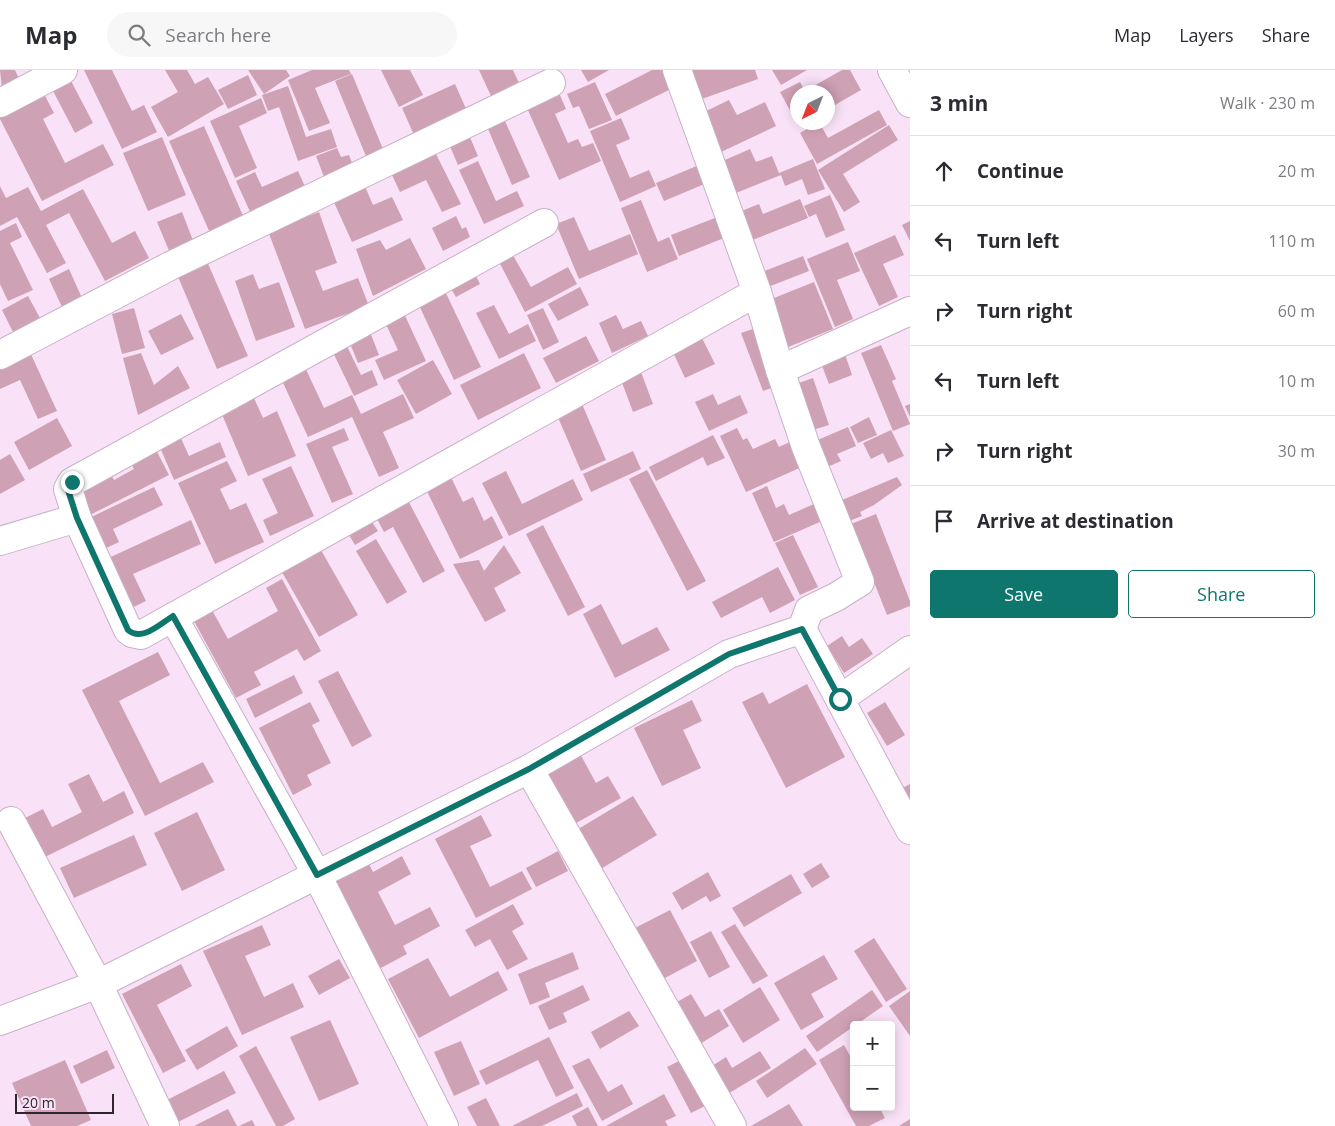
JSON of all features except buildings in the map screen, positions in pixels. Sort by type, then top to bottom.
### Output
[{"type":"street","points":[[0,103],[63,70]]},
{"type":"street","points":[[677,70],[757,292],[780,370],[806,447],[860,582],[836,597],[809,610],[802,629],[910,830]]},
{"type":"street","points":[[892,70],[910,103]]},
{"type":"street","points":[[0,355],[170,266],[551,83]]},
{"type":"street","points":[[544,223],[72,482],[68,490],[77,518],[128,630],[132,634],[142,635],[757,292]]},
{"type":"street","points":[[780,370],[910,311]]},
{"type":"street","points":[[0,542],[77,518]]},
{"type":"street","points":[[173,616],[317,875],[444,1126]]},
{"type":"street","points":[[0,1021],[98,984],[529,769],[729,654],[802,629]]},
{"type":"street","points":[[840,699],[910,650]]},
{"type":"street","points":[[529,769],[732,1126]]},
{"type":"street","points":[[11,821],[98,984],[165,1126]]},
{"type":"route","points":[[72,482],[68,490],[77,518],[128,630],[132,634],[142,635],[173,616],[317,875],[529,769],[729,654],[802,629],[840,699]]}]
